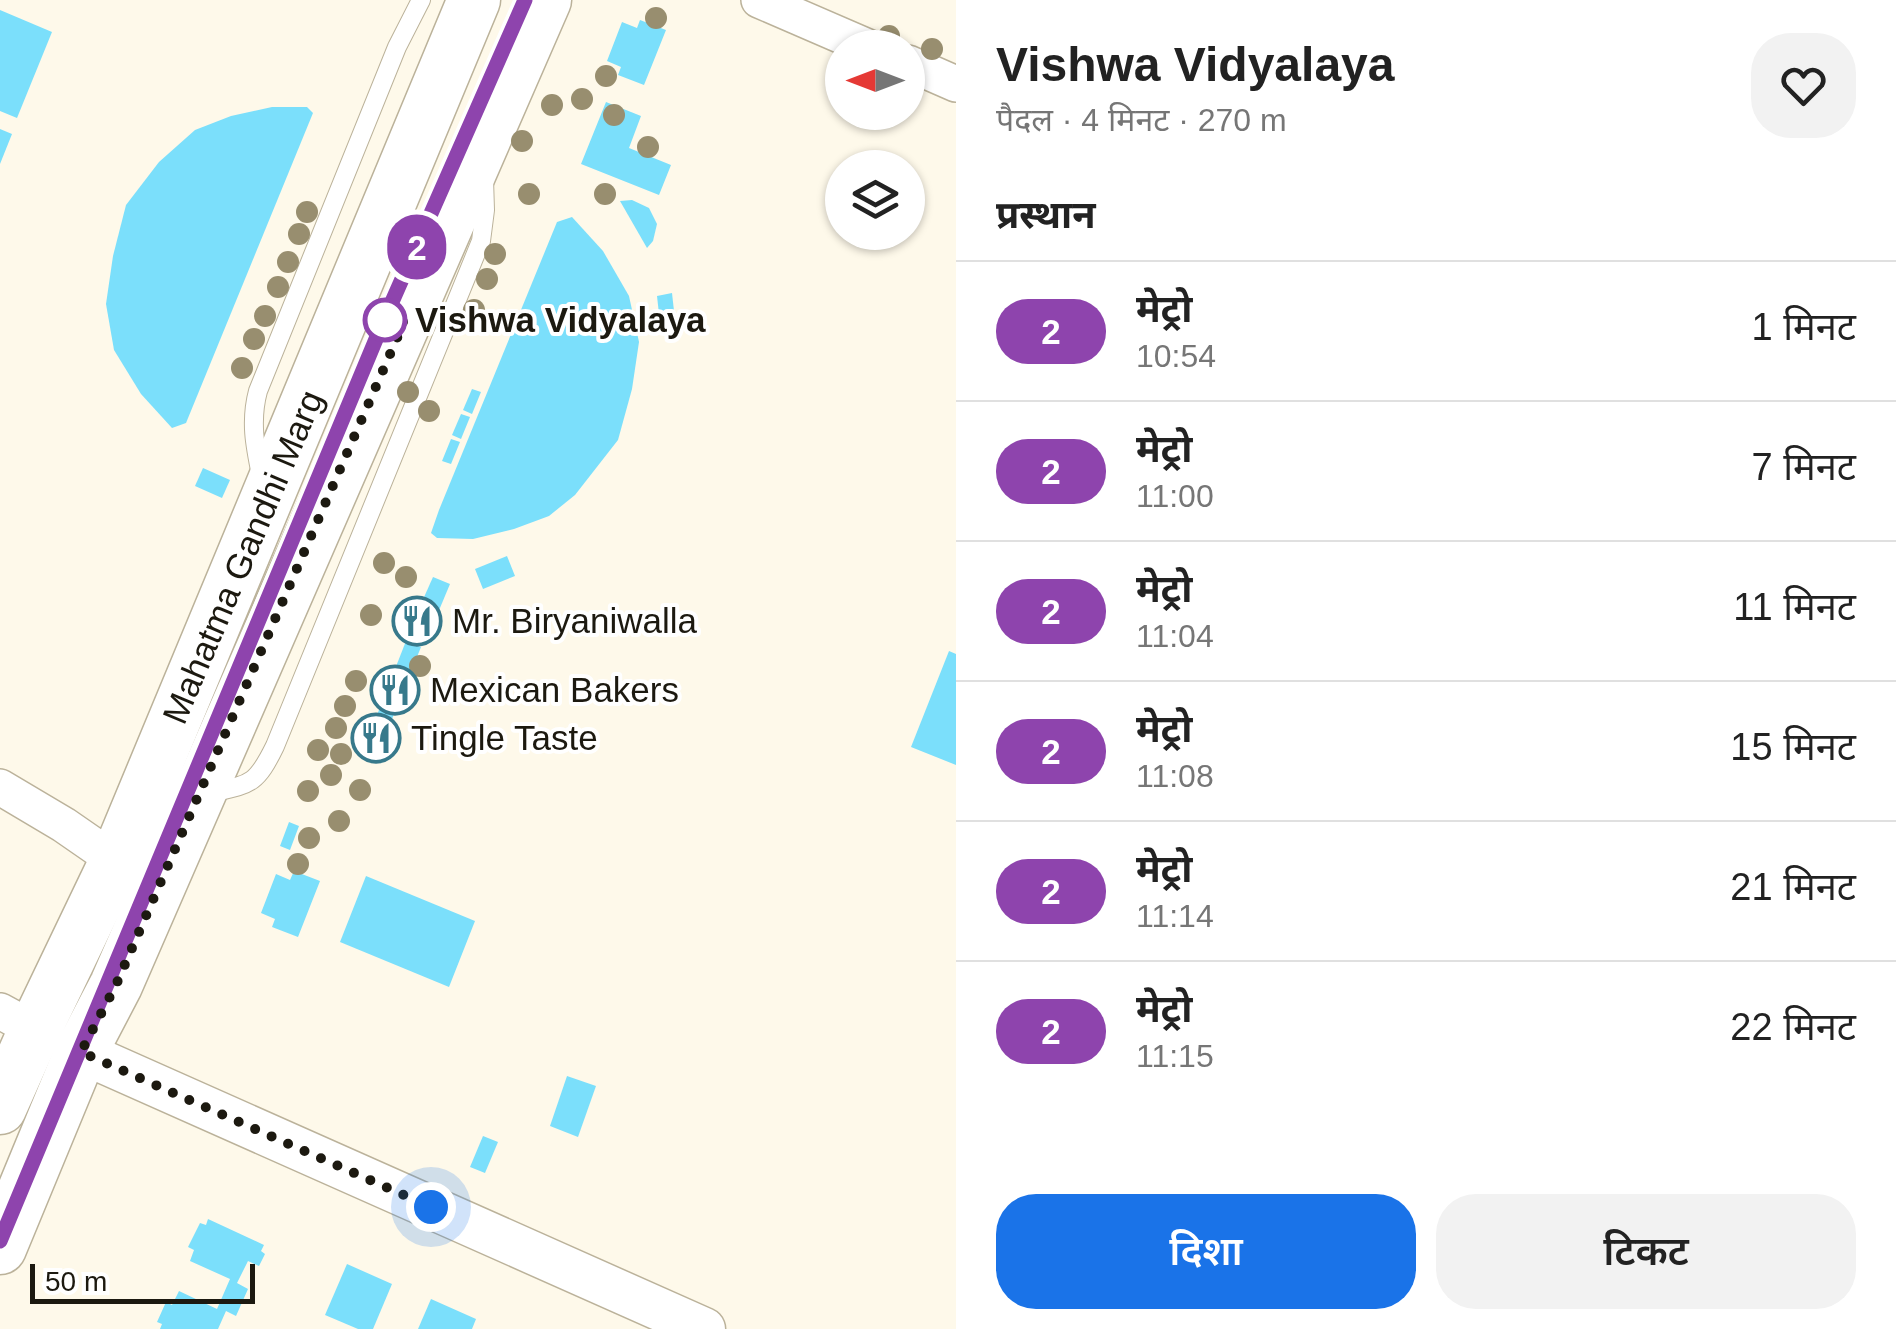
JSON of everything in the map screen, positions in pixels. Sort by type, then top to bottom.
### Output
[{"type":"main road","name":"Mahatma Gandhi Marg","points":[[0,1108],[17,1020],[116,861],[474,0]]},
{"type":"main road","name":"Mahatma Gandhi Marg","points":[[0,1248],[81,1052],[116,985],[545,0]]},
{"type":"main road","points":[[290,442],[342,464]]},
{"type":"street","points":[[759,0],[828,30]]},
{"type":"street","points":[[925,71],[956,84]]},
{"type":"street","points":[[0,787],[116,861]]},
{"type":"street","points":[[81,1052],[695,1327]]},
{"type":"lane","points":[[266,500],[253,438],[252,412],[258,391],[397,47],[421,0]]},
{"type":"lane","points":[[198,796],[247,785],[262,772],[275,746],[481,241],[485,210],[482,144]]},
{"type":"building","points":[[0,10],[52,32],[17,118],[0,111]]},
{"type":"building","points":[[640,20],[666,30],[644,85],[618,75],[621,67],[607,61],[622,22],[637,28]]},
{"type":"building","points":[[606,102],[641,116],[629,148],[671,165],[659,195],[581,164]]},
{"type":"building","points":[[272,107],[307,107],[313,113],[186,423],[172,428],[141,394],[114,350],[106,304],[126,205],[159,162],[195,130],[231,116]]},
{"type":"building","points":[[0,129],[12,134],[0,164]]},
{"type":"building","points":[[632,200],[649,208],[657,224],[647,248],[620,201]]},
{"type":"building","points":[[572,217],[603,251],[629,296],[639,342],[632,389],[618,440],[575,495],[549,516],[473,539],[437,538],[431,533],[439,510],[557,222]]},
{"type":"building","points":[[672,293],[676,329],[661,332],[657,296]]},
{"type":"building","points":[[472,389],[481,392],[472,414],[463,410]]},
{"type":"building","points":[[461,414],[470,417],[461,439],[452,435]]},
{"type":"building","points":[[451,439],[460,442],[451,464],[442,461]]},
{"type":"building","points":[[203,468],[230,480],[222,498],[195,486]]},
{"type":"building","points":[[507,556],[515,576],[483,589],[475,569]]},
{"type":"building","points":[[433,577],[450,584],[427,639],[409,631]]},
{"type":"building","points":[[406,641],[421,647],[380,749],[366,743]]},
{"type":"building","points":[[949,651],[956,654],[956,765],[911,747]]},
{"type":"building","points":[[289,822],[299,826],[290,850],[280,846]]},
{"type":"building","points":[[294,871],[320,881],[298,937],[272,927],[275,919],[261,913],[276,874],[290,880]]},
{"type":"building","points":[[366,876],[475,921],[449,987],[340,942]]},
{"type":"building","points":[[567,1076],[596,1086],[578,1137],[550,1126]]},
{"type":"building","points":[[483,1136],[498,1142],[485,1173],[470,1167]]},
{"type":"building","points":[[208,1219],[264,1245],[261,1251],[265,1254],[259,1266],[248,1261],[237,1283],[248,1289],[236,1316],[226,1311],[218,1329],[160,1329],[162,1324],[157,1322],[166,1302],[172,1305],[179,1291],[217,1309],[230,1279],[190,1261],[194,1250],[188,1247],[200,1223],[206,1225]]},
{"type":"building","points":[[347,1264],[392,1284],[373,1329],[358,1329],[325,1315]]},
{"type":"building","points":[[431,1299],[476,1319],[472,1329],[418,1329]]},
{"type":"metro line","name":"2","points":[[0,1241],[384,320],[525,0]]},
{"type":"place","name":"Vishwa Vidyalaya","points":[[385,320]]},
{"type":"place","name":"Mr. Biryaniwalla","points":[[417,621]]},
{"type":"place","name":"Mexican Bakers","points":[[395,690]]},
{"type":"place","name":"Tingle Taste","points":[[376,738]]},
{"type":"route","points":[[385,320],[404,322],[116,985],[81,1052],[431,1207]]}]
